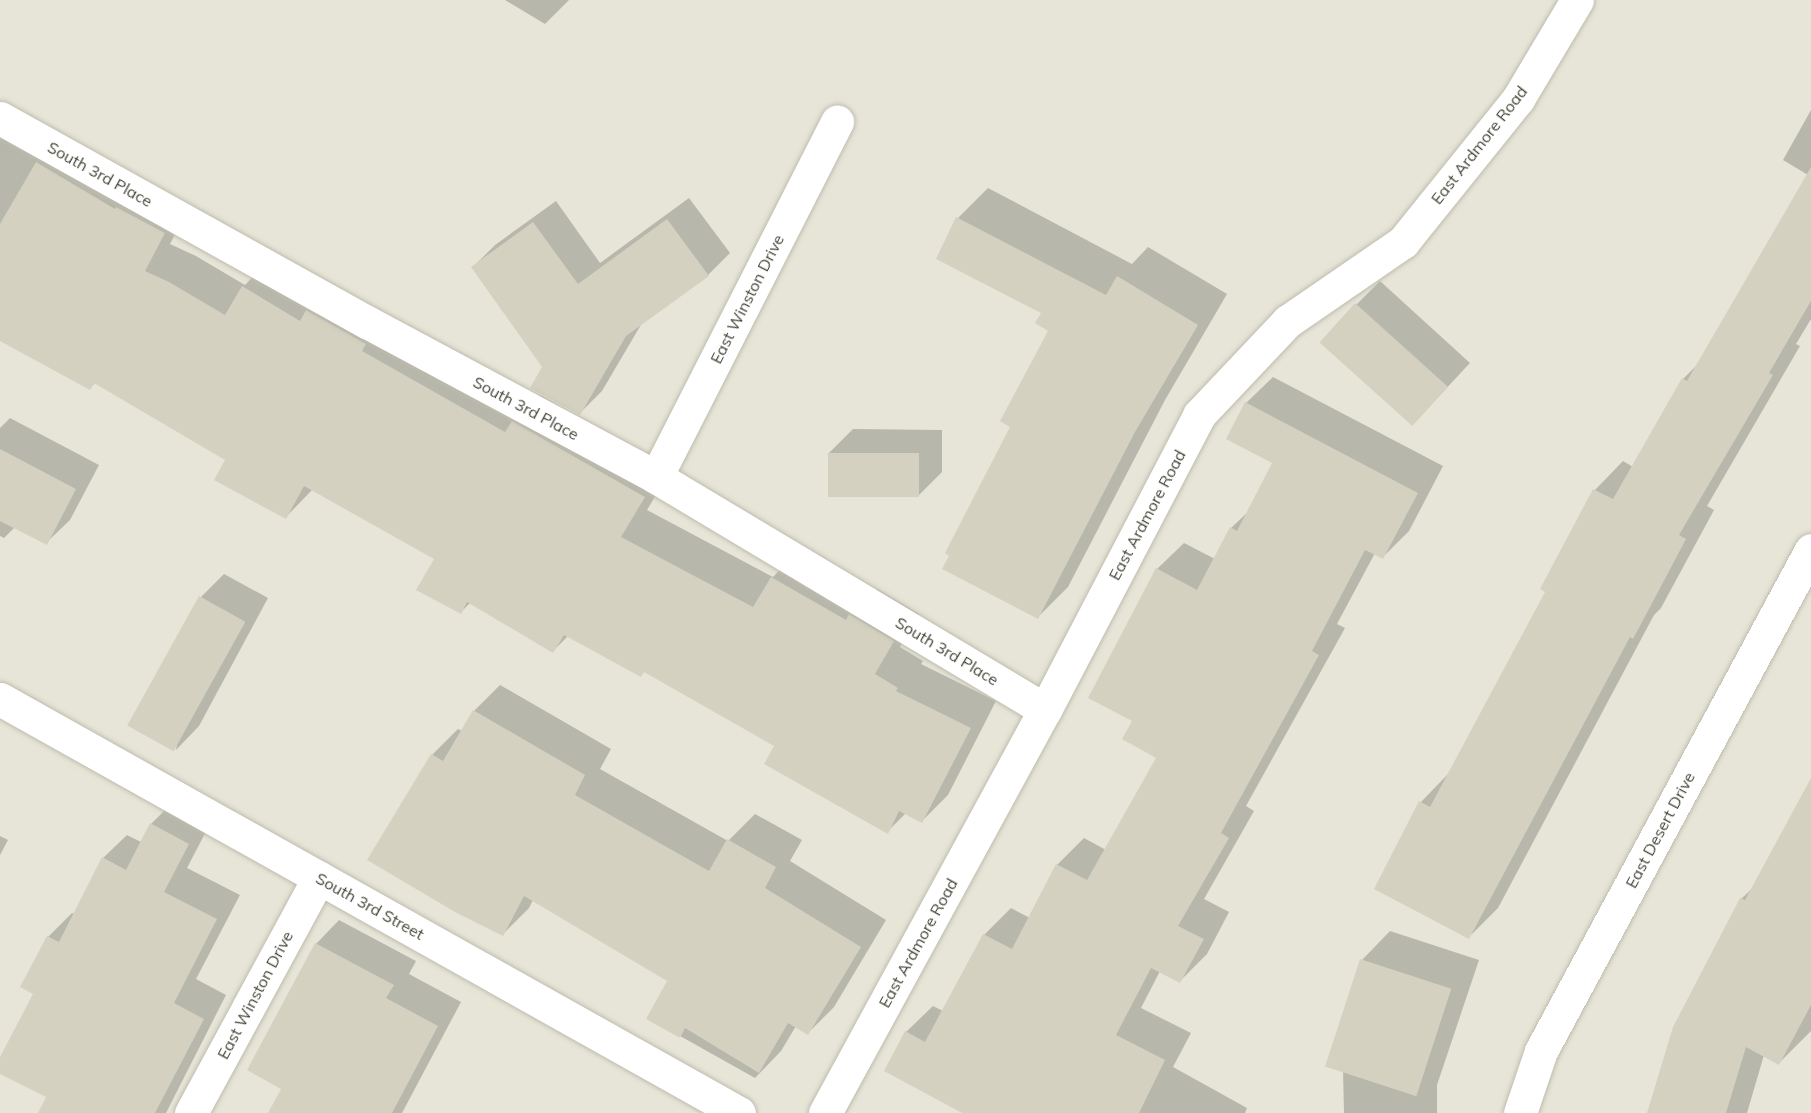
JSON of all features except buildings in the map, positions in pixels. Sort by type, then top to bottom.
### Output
[{"type":"street","name":"East Ardmore Road","points":[[825,1113],[1045,710],[1199,415],[1288,321],[1403,242],[1518,99],[1577,0]]},
{"type":"street","name":"South 3rd Place","points":[[0,118],[367,322],[656,477],[1045,710]]},
{"type":"street","name":"East Winston Drive","points":[[656,477],[837,121]]},
{"type":"street","name":"East Desert Drive","points":[[1520,1113],[1541,1051],[1811,550]]},
{"type":"street","name":"South 3rd Street","points":[[0,699],[739,1113]]},
{"type":"street","name":"East Winston Drive","points":[[191,1113],[319,877]]},
{"type":"shaded area","points":[[0,0],[1811,0],[1811,1113],[0,1113]]}]
